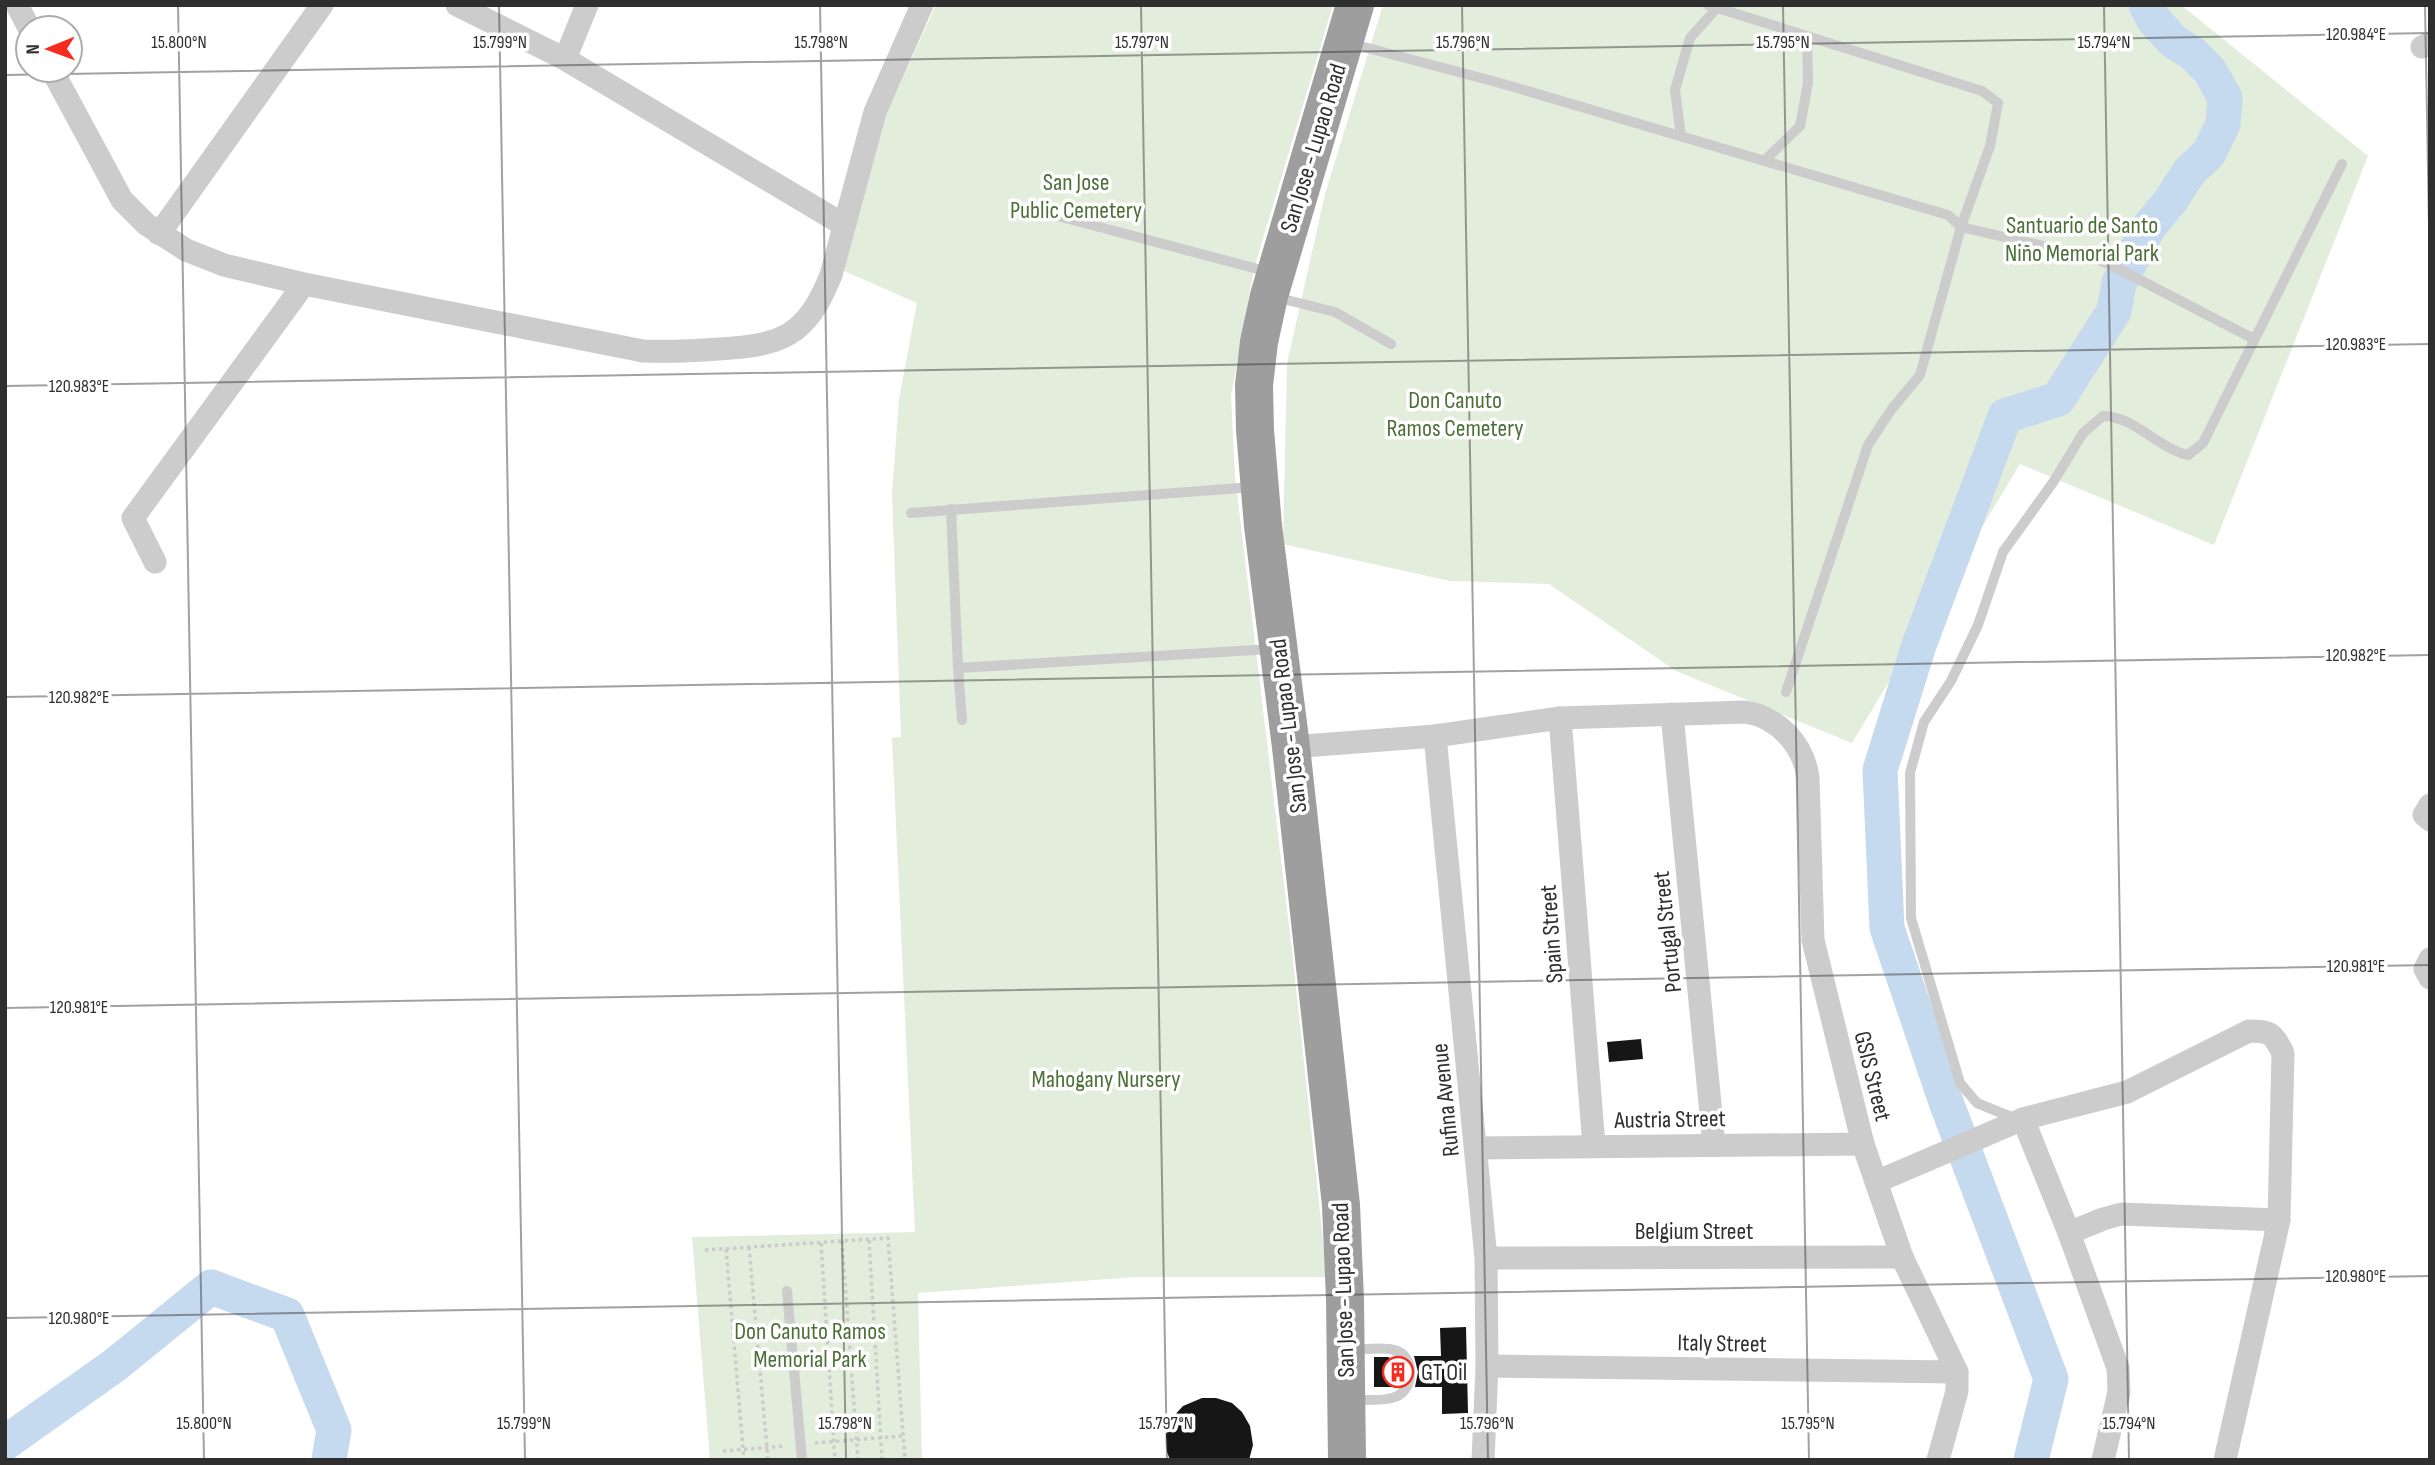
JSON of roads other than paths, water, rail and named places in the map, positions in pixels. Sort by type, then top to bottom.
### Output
[{"type":"highway","name":"San Jose - Lupao Road","points":[[1347,1460],[1341,1205],[1291,747],[1259,487],[1254,385],[1259,342],[1272,285],[1355,5]]},
{"type":"street","points":[[159,234],[322,5]]},
{"type":"street","points":[[457,5],[565,59],[844,225]]},
{"type":"street","points":[[565,59],[587,5]]},
{"type":"street","points":[[60,84],[122,200],[159,234],[186,250],[224,265],[304,284],[643,351],[754,347],[786,337],[809,316],[821,298],[831,275],[875,112],[922,5]]},
{"type":"street","points":[[156,562],[133,518],[304,284]]},
{"type":"street","name":"GSIS Street","points":[[1672,714],[1752,713],[1769,719],[1796,744],[1806,764],[1813,940],[1863,1144],[1902,1257],[1957,1372]]},
{"type":"street","points":[[1291,747],[1435,736],[1560,718],[1672,714]]},
{"type":"street","name":"Portugal Street","points":[[1672,714],[1714,1145]]},
{"type":"street","name":"Spain Street","points":[[1560,718],[1594,1146]]},
{"type":"street","name":"Rufina Avenue","points":[[1435,736],[1486,1258],[1487,1366],[1483,1460]]},
{"type":"street","points":[[2430,806],[2424,815],[2430,820]]},
{"type":"street","points":[[2430,959],[2425,969],[2430,978]]},
{"type":"street","points":[[1876,1182],[2021,1120],[2127,1092],[2249,1031],[2265,1031],[2274,1036],[2283,1053],[2279,1220],[2225,1460]]},
{"type":"street","points":[[2021,1120],[2069,1233],[2119,1373],[2119,1392],[2103,1460]]},
{"type":"street","name":"Austria Street","points":[[1477,1148],[1863,1144]]},
{"type":"street","points":[[2069,1233],[2121,1214],[2279,1220]]},
{"type":"street","name":"Belgium Street","points":[[1486,1258],[1902,1257]]},
{"type":"street","name":"Italy Street","points":[[1487,1366],[1957,1372]]},
{"type":"street","points":[[1938,1460],[1957,1391],[1957,1372]]},
{"type":"lane","points":[[1681,136],[1675,90],[1690,38],[1713,7],[1982,91],[1998,103],[1990,146],[1961,227],[1920,375],[1891,410],[1868,445],[1786,692]]},
{"type":"lane","points":[[1764,161],[1800,126],[1808,83],[1807,36]]},
{"type":"lane","points":[[1344,42],[1500,83],[1948,215],[1961,227],[2091,257],[2254,339]]},
{"type":"lane","points":[[2021,1120],[1978,1103],[1960,1083],[1911,918],[1910,773],[1924,722],[1951,681],[1978,625],[2003,552],[2054,481],[2083,433],[2103,416],[2116,416],[2174,451],[2188,455],[2203,443],[2342,164]]},
{"type":"lane","points":[[1039,211],[1272,285],[1335,312],[1391,344]]},
{"type":"lane","points":[[911,513],[1259,487]]},
{"type":"lane","points":[[951,509],[962,720]]},
{"type":"lane","points":[[958,668],[1279,649]]},
{"type":"lane","points":[[787,1291],[802,1460]]},
{"type":"lane","points":[[1345,1350],[1395,1350],[1406,1359],[1411,1372],[1405,1391],[1394,1398],[1345,1401]]},
{"type":"waterway","points":[[2031,1460],[2051,1379],[1946,1102],[1887,928],[1880,770],[1919,645],[2005,416],[2058,399],[2114,311],[2119,283],[2148,228],[2189,172],[2209,153],[2223,124],[2225,98],[2210,71],[2192,53],[2173,41],[2154,20],[2146,5]]},
{"type":"waterway","points":[[5,1443],[115,1365],[211,1287],[287,1315],[334,1430],[329,1460]]},
{"type":"place","name":"GT Oil","points":[[1398,1372]]},
{"type":"park label","name":"San Jose Public Cemetery","points":[[1076,196]]},
{"type":"park label","name":"Santuario de Santo Niño Memorial Park","points":[[2082,239]]},
{"type":"park label","name":"Don Canuto Ramos Cemetery","points":[[1455,414]]},
{"type":"park label","name":"Mahogany Nursery","points":[[1106,1079]]},
{"type":"park label","name":"Don Canuto Ramos Memorial Park","points":[[810,1345]]}]
